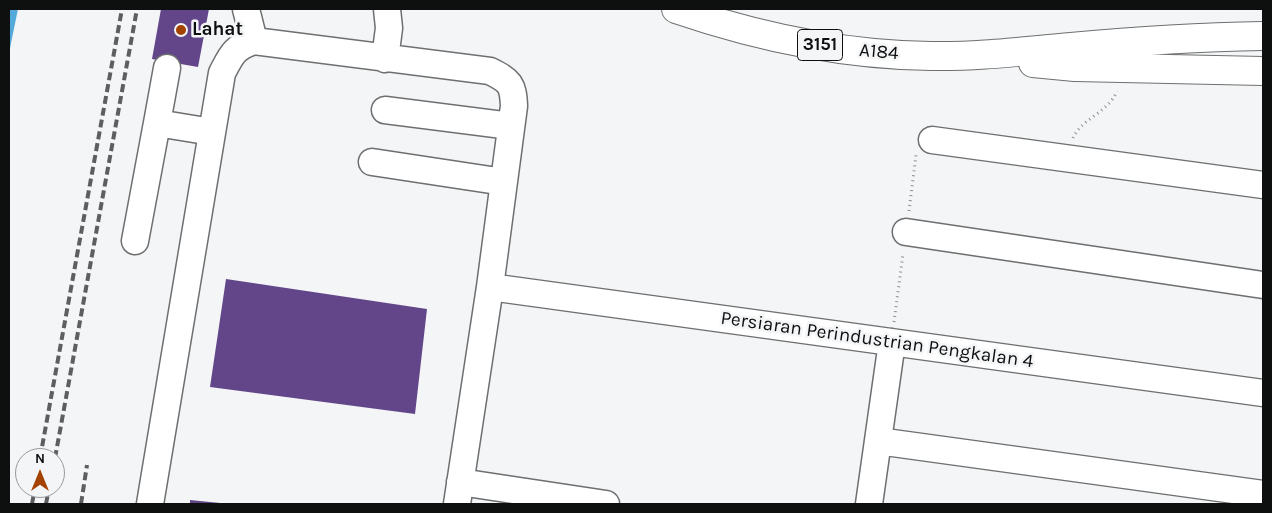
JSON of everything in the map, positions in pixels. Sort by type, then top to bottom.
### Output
[{"type":"main road","name":"A184","points":[[676,9],[744,31],[860,51],[930,56],[968,56]]},
{"type":"main road","name":"3151","points":[[968,56],[1190,37],[1263,36]]},
{"type":"main road","name":"3151","points":[[968,56],[1075,67],[1263,71]]},
{"type":"street","points":[[246,9],[254,42]]},
{"type":"street","points":[[385,59],[389,28],[386,9]]},
{"type":"street","points":[[150,504],[222,73],[240,45],[254,42],[490,71],[506,79],[513,90],[511,126],[490,287],[458,493],[606,504]]},
{"type":"street","points":[[135,241],[168,68]]},
{"type":"street","points":[[385,110],[511,126]]},
{"type":"street","points":[[157,122],[212,132]]},
{"type":"street","points":[[932,140],[1263,185]]},
{"type":"street","points":[[372,162],[504,182]]},
{"type":"street","points":[[906,232],[1263,284]]},
{"type":"street","name":"Persiaran Perindustrian Pengkalan 4","points":[[490,287],[1263,393]]},
{"type":"street","points":[[869,504],[892,342]]},
{"type":"street","points":[[878,441],[1263,494]]},
{"type":"path","points":[[1068,159],[1077,130],[1111,103],[1122,68]]},
{"type":"water","points":[[9,9],[18,9],[9,53]]},
{"type":"building","name":"Lahat","points":[[161,9],[209,9],[198,67],[152,59]]},
{"type":"building","points":[[226,279],[427,309],[415,414],[210,387]]},
{"type":"building","points":[[190,500],[220,503],[220,504],[190,504]]},
{"type":"railway","points":[[42,448],[122,9]]},
{"type":"railway","points":[[57,448],[137,9]]},
{"type":"railway","points":[[81,504],[87,465]]},
{"type":"railway","points":[[32,504],[33,498]]},
{"type":"railway","points":[[46,504],[47,498]]},
{"type":"place","name":"Lahat","points":[[181,30]]}]
